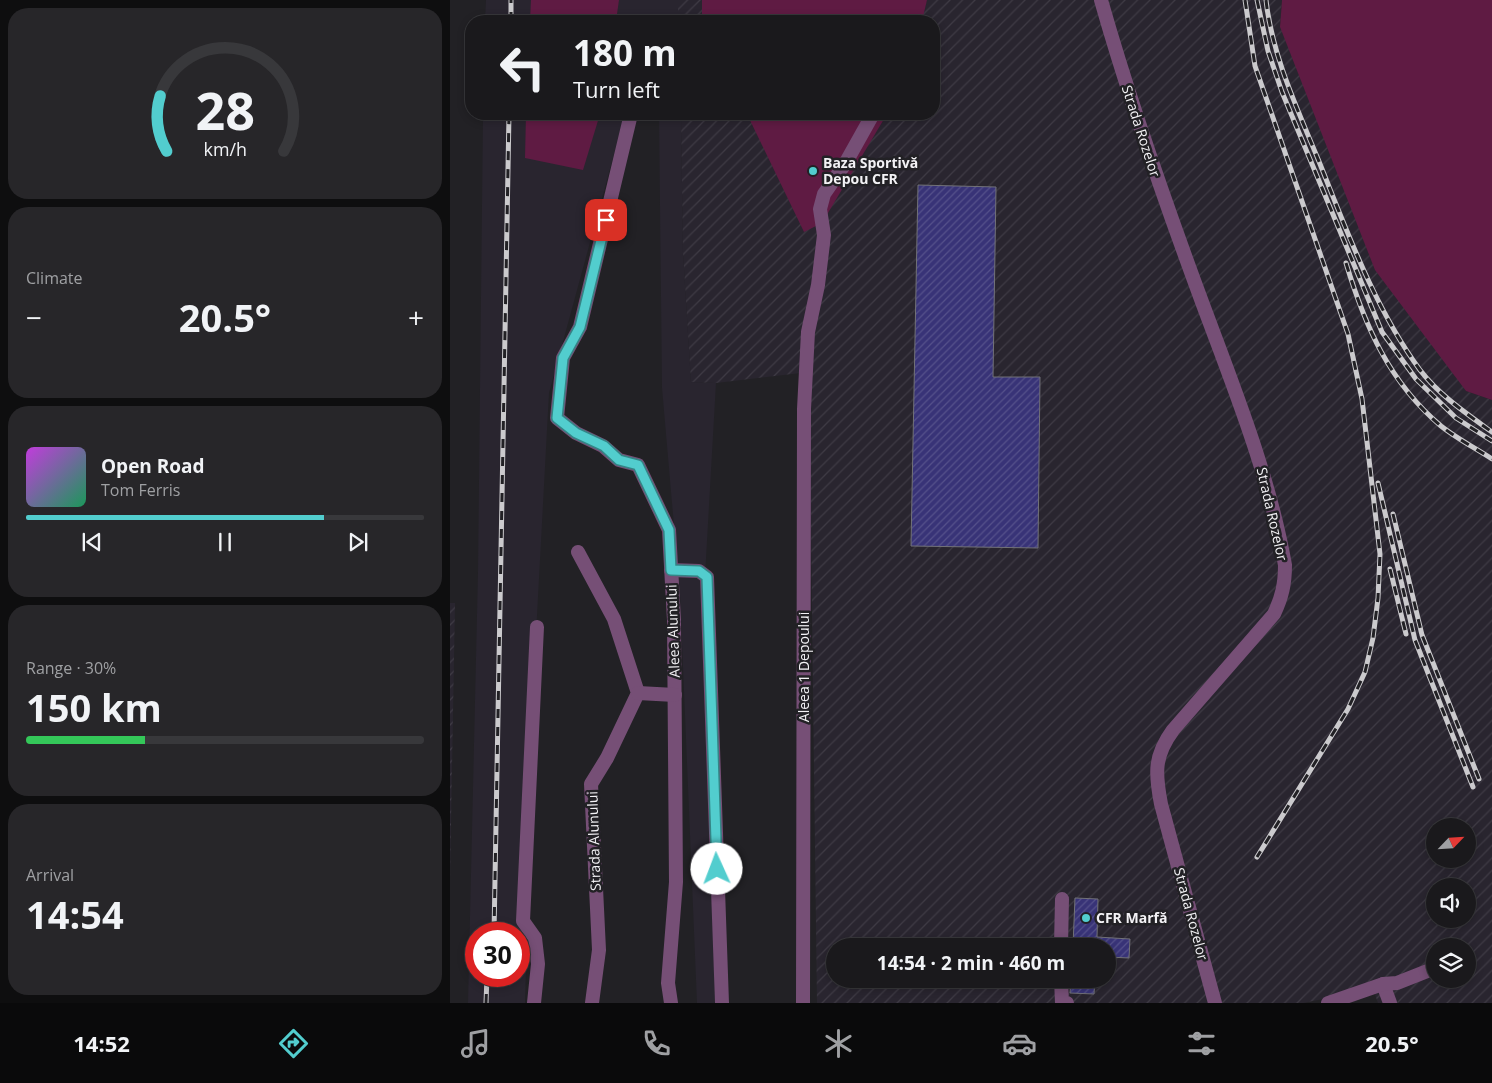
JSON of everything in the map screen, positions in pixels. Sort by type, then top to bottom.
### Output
[{"type":"street","name":"Strada Rozelor","points":[[1101,0],[1123,79],[1155,176],[1257,452],[1284,565],[1285,582],[1282,598],[1274,614],[1173,730],[1163,744],[1157,760],[1156,780],[1161,804],[1215,1003]]},
{"type":"street","name":"Aleea Alunului","points":[[630,120],[580,327],[563,358],[557,418],[576,433],[604,446],[619,460],[638,465],[669,530],[675,695],[676,882],[668,983],[671,1003]]},
{"type":"street","name":"Aleea 1 Depoului","points":[[803,1003],[804,401],[808,332],[818,285],[824,235],[820,209],[824,194],[870,120]]},
{"type":"street","points":[[578,552],[614,619],[638,693],[675,695]]},
{"type":"street","points":[[671,570],[699,571],[707,577],[722,1003]]},
{"type":"street","points":[[534,1003],[538,964],[535,938],[523,921],[537,627]]},
{"type":"street","name":"Strada Alunului","points":[[592,1003],[600,950],[591,784],[607,758],[638,693]]},
{"type":"street","points":[[1061,938],[1062,899]]},
{"type":"street","points":[[1328,1003],[1383,984],[1397,983],[1426,972]]},
{"type":"street","points":[[1383,984],[1390,1003]]},
{"type":"street","points":[[1061,988],[1062,1003],[1067,1003]]},
{"type":"shaded area","points":[[486,0],[678,0],[678,15],[485,15]]},
{"type":"shaded area","points":[[531,0],[619,0],[617,15],[530,15]]},
{"type":"shaded area","points":[[678,0],[1282,0],[1280,27],[1466,391],[1492,400],[1492,1003],[1378,1003],[1373,989],[1303,1003],[817,1003],[809,372],[716,383],[691,382],[683,252],[681,120],[940,120],[940,15],[678,15]]},
{"type":"shaded area","points":[[702,0],[927,0],[923,15],[702,15]]},
{"type":"shaded area","points":[[1282,0],[1492,0],[1492,400],[1466,391],[1375,270],[1280,27]]},
{"type":"shaded area","points":[[483,120],[623,120],[549,393],[535,653],[527,922],[470,922],[478,572]]},
{"type":"shaded area","points":[[526,120],[598,120],[583,170],[525,158]]},
{"type":"shaded area","points":[[659,120],[681,120],[683,252],[691,382],[716,383],[704,594],[715,1003],[697,1003],[680,595],[662,388]]},
{"type":"shaded area","name":"Baza Sportivă Depou CFR","points":[[750,120],[883,120],[822,223],[804,232]]},
{"type":"shaded area","points":[[450,603],[455,603],[450,878]]},
{"type":"shaded area","points":[[468,987],[525,987],[525,1003],[468,1003]]},
{"type":"building","points":[[918,185],[996,187],[993,377],[1040,377],[1038,548],[911,546]]},
{"type":"building","name":"CFR Marfă","points":[[1075,898],[1098,899],[1097,937],[1114,938],[1073,938]]},
{"type":"building","name":"CFR Marfă","points":[[1116,938],[1130,939],[1129,958],[1116,957]]},
{"type":"building","points":[[1070,988],[1094,988],[1094,994],[1070,993]]},
{"type":"railway","points":[[511,0],[511,15]]},
{"type":"railway","points":[[1245,0],[1255,66],[1348,334],[1362,399],[1380,554],[1378,598],[1373,638],[1365,672],[1348,709],[1257,857]]},
{"type":"railway","points":[[1257,0],[1268,51],[1282,92],[1382,332],[1416,379],[1456,418],[1492,441]]},
{"type":"railway","points":[[1266,0],[1274,41],[1294,101],[1375,295],[1420,370],[1454,404],[1492,432]]},
{"type":"railway","points":[[494,922],[509,120]]},
{"type":"railway","points":[[1346,263],[1362,309],[1381,352],[1407,391],[1441,426],[1492,459]]},
{"type":"railway","points":[[1378,483],[1415,640],[1473,787]]},
{"type":"railway","points":[[1393,514],[1422,635],[1479,779]]},
{"type":"railway","points":[[1390,569],[1406,634]]},
{"type":"railway","points":[[486,1003],[487,987]]},
{"type":"place","name":"Baza Sportivă Depou CFR","points":[[813,171]]},
{"type":"place","name":"CFR Marfă","points":[[1086,918]]},
{"type":"route","points":[[606,220],[580,327],[563,358],[557,418],[576,433],[604,446],[619,460],[638,465],[669,530],[671,570],[699,571],[707,577],[717,869]]}]
